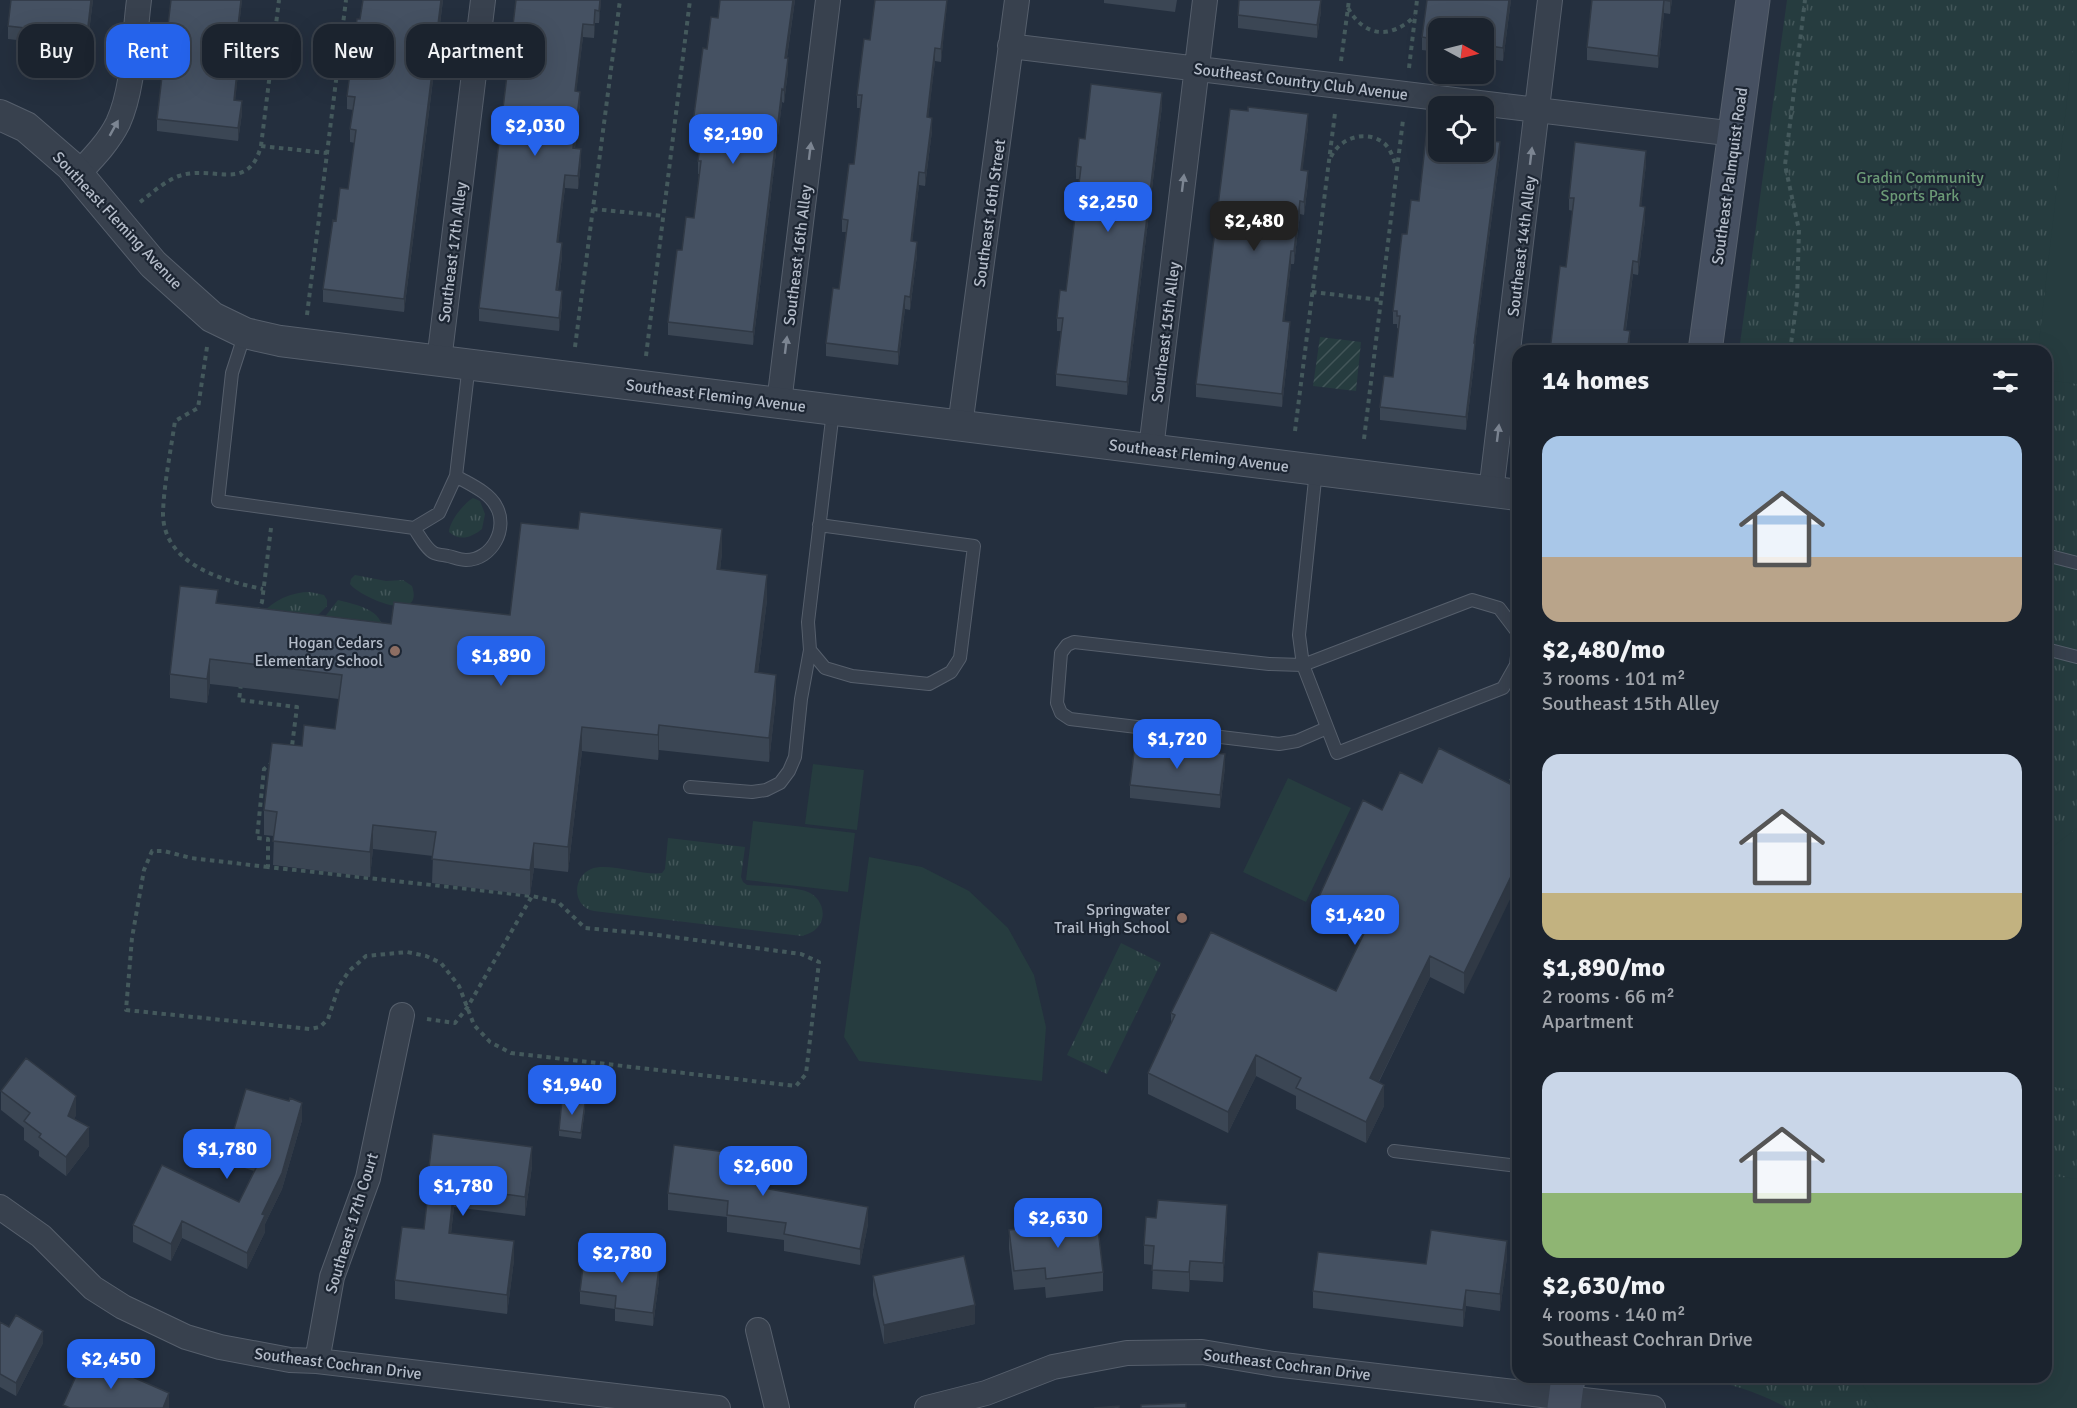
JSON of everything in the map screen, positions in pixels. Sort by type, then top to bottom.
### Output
[{"type":"main road","name":"Southeast Palmquist Road","points":[[1707,345],[1753,0]]},
{"type":"street","points":[[78,174],[100,151],[122,112],[139,0]]},
{"type":"street","name":"Southeast 17th Alley","points":[[439,360],[483,0]]},
{"type":"street","name":"Southeast 16th Alley","points":[[779,403],[828,0]]},
{"type":"street","name":"Southeast 16th Street","points":[[960,426],[1017,0]]},
{"type":"street","name":"Southeast 15th Alley","points":[[1151,449],[1205,0]]},
{"type":"street","name":"Southeast 14th Alley","points":[[1517,345],[1537,110],[1551,0]]},
{"type":"street","name":"Southeast Country Club Avenue","points":[[1010,46],[1735,134]]},
{"type":"street","name":"Southeast Fleming Avenue","points":[[0,115],[26,127],[71,166],[153,264],[212,317],[245,333],[303,344],[1505,493]]},
{"type":"street","name":"Southeast 14th Alley","points":[[1505,493],[1512,409]]},
{"type":"street","name":"Southeast 17th Court","points":[[317,1361],[332,1277],[368,1178],[402,1015]]},
{"type":"street","name":"Southeast Cochran Drive","points":[[0,1207],[41,1236],[93,1288],[123,1307],[186,1337],[220,1347],[290,1360],[317,1361],[718,1408]]},
{"type":"street","points":[[758,1330],[777,1408]]},
{"type":"street","name":"Southeast Cochran Drive","points":[[927,1408],[986,1393],[1053,1367],[1127,1353],[1202,1352],[1274,1364],[1566,1394],[1653,1408]]},
{"type":"lane","points":[[245,333],[232,373],[218,501],[414,528],[439,513],[456,476],[469,364]]},
{"type":"lane","points":[[690,787],[752,792],[766,790],[780,783],[795,757],[801,699],[810,650],[808,622],[834,410]]},
{"type":"lane","points":[[1316,470],[1299,635],[1303,665],[1337,753],[1503,688],[1512,672]]},
{"type":"lane","points":[[414,528],[433,552],[466,560],[478,557],[492,546],[500,530],[501,518],[497,507],[489,497],[456,476]]},
{"type":"lane","points":[[810,650],[825,668],[852,676],[929,684],[951,672],[960,658],[974,546],[819,525]]},
{"type":"lane","points":[[2052,557],[2077,563]]},
{"type":"lane","points":[[1327,728],[1297,741],[1279,744],[1070,718],[1061,713],[1057,703],[1061,653],[1067,645],[1074,642],[1269,664],[1303,665],[1472,600],[1499,608],[1512,625]]},
{"type":"lane","points":[[2052,651],[2077,657]]},
{"type":"lane","points":[[1394,1151],[1512,1165]]},
{"type":"path","points":[[116,219],[177,176],[194,172],[236,176],[254,164],[261,146],[279,0]]},
{"type":"path","points":[[303,344],[346,0]]},
{"type":"path","points":[[571,377],[620,0]]},
{"type":"path","points":[[642,386],[690,0]]},
{"type":"path","points":[[1295,430],[1349,0]]},
{"type":"path","points":[[1364,439],[1418,0]]},
{"type":"path","points":[[1791,345],[1797,300],[1799,231],[1785,165],[1805,0]]},
{"type":"path","points":[[1348,8],[1359,24],[1379,32],[1399,29],[1416,15]]},
{"type":"path","points":[[1329,163],[1334,150],[1343,142],[1354,137],[1366,137],[1377,139],[1385,145],[1392,155],[1397,170]]},
{"type":"path","points":[[261,146],[327,153]]},
{"type":"path","points":[[593,209],[664,216]]},
{"type":"path","points":[[1312,292],[1381,300]]},
{"type":"path","points":[[212,317],[198,408],[175,421],[163,513],[166,529],[176,550],[193,566],[220,578],[263,589]]},
{"type":"path","points":[[255,621],[262,603],[273,508]]},
{"type":"path","points":[[242,682],[239,700],[297,707],[292,746],[285,752]]},
{"type":"path","points":[[268,867],[268,839],[257,838],[262,780],[264,769],[278,758]]},
{"type":"path","points":[[152,851],[164,851],[191,858],[532,896],[558,902],[585,928],[650,934],[801,954],[819,962],[806,1074],[796,1086],[511,1053],[490,1042],[474,1025],[459,986],[441,963],[426,956],[407,952],[366,956],[349,970],[339,986],[328,1019],[320,1027],[310,1029],[126,1010],[132,938],[144,870],[152,851]]},
{"type":"path","points":[[402,1015],[455,1023],[467,1008],[532,896]]},
{"type":"green space","name":"Gradin Community Sports Park","points":[[1787,0],[2077,0],[2077,1408],[1787,1408],[1765,1397],[1723,1383],[2052,1383],[2052,345],[1740,345]]},
{"type":"green space","points":[[2077,13],[2077,384],[2052,381],[2052,345],[2039,345]]},
{"type":"green space","points":[[1320,337],[1361,342],[1356,391],[1313,386]]},
{"type":"green space","points":[[473,498],[480,501],[485,514],[482,529],[466,537],[457,537],[449,532],[451,523],[461,508]]},
{"type":"green space","points":[[355,575],[386,581],[403,580],[412,586],[414,598],[409,604],[401,606],[378,601],[356,590],[350,584]]},
{"type":"green space","points":[[310,592],[324,595],[327,600],[327,606],[315,618],[262,614],[283,598],[296,593]]},
{"type":"green space","points":[[338,600],[371,611],[376,615],[382,627],[324,618]]},
{"type":"green space","points":[[813,764],[864,770],[857,830],[805,824]]},
{"type":"green space","points":[[1288,778],[1351,808],[1306,902],[1243,872]]},
{"type":"green space","points":[[753,821],[855,833],[848,892],[746,880]]},
{"type":"green space","points":[[2077,828],[2077,1090],[2052,1087],[2052,847]]},
{"type":"green space","points":[[668,838],[745,847],[741,877],[743,882],[747,885],[795,889],[812,894],[820,903],[822,911],[819,925],[812,932],[802,936],[594,911],[582,904],[578,898],[578,885],[580,878],[591,869],[607,867],[645,873],[662,873],[665,869]]},
{"type":"green space","points":[[869,857],[922,867],[969,891],[1008,928],[1034,975],[1046,1027],[1042,1081],[859,1061],[844,1037]]},
{"type":"green space","points":[[1121,943],[1161,963],[1107,1074],[1067,1055]]},
{"type":"green space","points":[[2052,1176],[2077,1179],[2077,1408],[1878,1408],[1861,1383],[2052,1383]]},
{"type":"building","points":[[11,0],[91,0],[88,24],[8,26]]},
{"type":"building","points":[[171,0],[241,0],[238,24],[202,24],[202,78],[236,78],[234,100],[242,101],[238,128],[157,119],[162,78],[190,78],[190,24],[168,24]]},
{"type":"building","points":[[363,0],[441,0],[438,24],[406,24],[406,78],[431,78],[404,299],[323,289],[333,220],[336,221],[340,188],[348,189],[356,130],[350,129],[355,97],[347,96],[349,78],[394,78],[394,24],[356,24],[357,19],[360,19]]},
{"type":"building","points":[[516,0],[600,0],[599,11],[595,10],[594,25],[583,24],[575,91],[580,92],[573,148],[581,149],[578,176],[565,175],[557,242],[562,243],[556,290],[562,291],[559,318],[479,308],[507,78],[545,78],[545,24],[513,24]]},
{"type":"building","points":[[720,0],[793,0],[785,58],[788,58],[784,90],[782,89],[753,332],[668,322],[677,250],[682,250],[686,217],[694,218],[702,131],[692,130],[703,48],[707,49],[711,17],[718,18]]},
{"type":"building","points":[[875,0],[947,0],[941,49],[935,48],[927,117],[932,118],[925,173],[919,172],[911,241],[917,242],[910,297],[905,296],[898,352],[826,343],[833,288],[839,289],[848,220],[842,219],[849,164],[854,164],[862,95],[857,95],[864,39],[870,40]]},
{"type":"building","points":[[1239,0],[1321,0],[1317,25],[1238,15]]},
{"type":"building","points":[[1427,0],[1509,0],[1503,48],[1494,47],[1494,18],[1428,18],[1428,38],[1422,37]]},
{"type":"building","points":[[1592,0],[1664,0],[1658,56],[1587,47]]},
{"type":"building","points":[[1091,84],[1162,93],[1127,382],[1056,374],[1063,318],[1057,318],[1060,290],[1066,291],[1081,167],[1076,166],[1079,138],[1085,139]]},
{"type":"building","points":[[1248,107],[1308,114],[1301,170],[1308,171],[1304,202],[1300,201],[1294,251],[1291,251],[1283,321],[1290,322],[1282,394],[1196,384],[1230,109],[1248,111]]},
{"type":"building","points":[[1427,128],[1428,162],[1494,162],[1494,141],[1500,142],[1466,417],[1380,407],[1384,376],[1393,377],[1400,316],[1397,316],[1397,311],[1393,311],[1402,234],[1407,234],[1411,200],[1419,201]]},
{"type":"building","points":[[1575,142],[1646,151],[1640,206],[1645,207],[1638,262],[1633,261],[1624,330],[1630,331],[1628,345],[1551,345],[1560,266],[1566,267],[1574,198],[1569,198]]},
{"type":"building","points":[[580,512],[722,529],[717,569],[767,575],[755,672],[776,675],[769,738],[659,725],[658,735],[582,727],[568,847],[534,843],[530,870],[432,859],[436,832],[373,825],[370,852],[273,841],[277,812],[264,810],[272,743],[302,746],[304,725],[335,729],[342,675],[210,659],[207,679],[170,674],[180,586],[218,590],[216,603],[391,624],[394,602],[510,615],[521,523],[578,529]]},
{"type":"building","points":[[1135,744],[1225,754],[1220,795],[1130,785]]},
{"type":"building","points":[[1439,748],[1512,785],[1512,874],[1464,973],[1430,956],[1370,1078],[1384,1085],[1366,1122],[1296,1088],[1301,1078],[1256,1055],[1228,1112],[1148,1073],[1175,1015],[1171,1013],[1211,932],[1336,991],[1369,923],[1318,899],[1363,800],[1382,810],[1400,772],[1422,783]]},
{"type":"building","points":[[26,1058],[76,1096],[68,1116],[89,1127],[66,1157],[39,1137],[41,1134],[24,1121],[30,1113],[1,1091]]},
{"type":"building","points":[[246,1089],[289,1101],[290,1098],[302,1103],[282,1173],[262,1214],[265,1215],[247,1253],[182,1221],[171,1244],[133,1225],[162,1165],[239,1202],[262,1156],[229,1146]]},
{"type":"building","points":[[562,1100],[585,1103],[581,1133],[559,1130]]},
{"type":"building","points":[[433,1134],[532,1147],[525,1197],[454,1187],[449,1233],[514,1241],[507,1295],[395,1280],[402,1227],[424,1229]]},
{"type":"building","points":[[674,1145],[762,1157],[758,1187],[868,1207],[860,1249],[784,1234],[786,1223],[727,1215],[728,1201],[668,1193]]},
{"type":"building","points":[[1158,1200],[1227,1205],[1223,1263],[1190,1261],[1189,1272],[1152,1270],[1154,1246],[1144,1245],[1146,1217],[1156,1218]]},
{"type":"building","points":[[1097,1220],[1103,1272],[1046,1279],[1045,1268],[1014,1271],[1009,1230]]},
{"type":"building","points":[[1431,1230],[1507,1241],[1500,1294],[1466,1290],[1463,1310],[1313,1291],[1318,1252],[1426,1264]]},
{"type":"building","points":[[964,1256],[975,1305],[884,1325],[873,1276]]},
{"type":"building","points":[[584,1259],[659,1268],[653,1313],[615,1308],[616,1296],[580,1291]]},
{"type":"building","points":[[16,1315],[43,1331],[16,1383],[0,1374],[0,1322],[9,1327]]},
{"type":"building","points":[[85,1356],[169,1393],[163,1408],[70,1408],[63,1405]]},
{"type":"building","points":[[1186,1403],[1186,1408],[1141,1408],[1141,1405]]},
{"type":"building","points":[[1119,1406],[1119,1408],[1094,1408]]},
{"type":"place","name":"Hogan Cedars Elementary School","points":[[395,651]]},
{"type":"place","name":"Springwater Trail High School","points":[[1182,918]]}]
